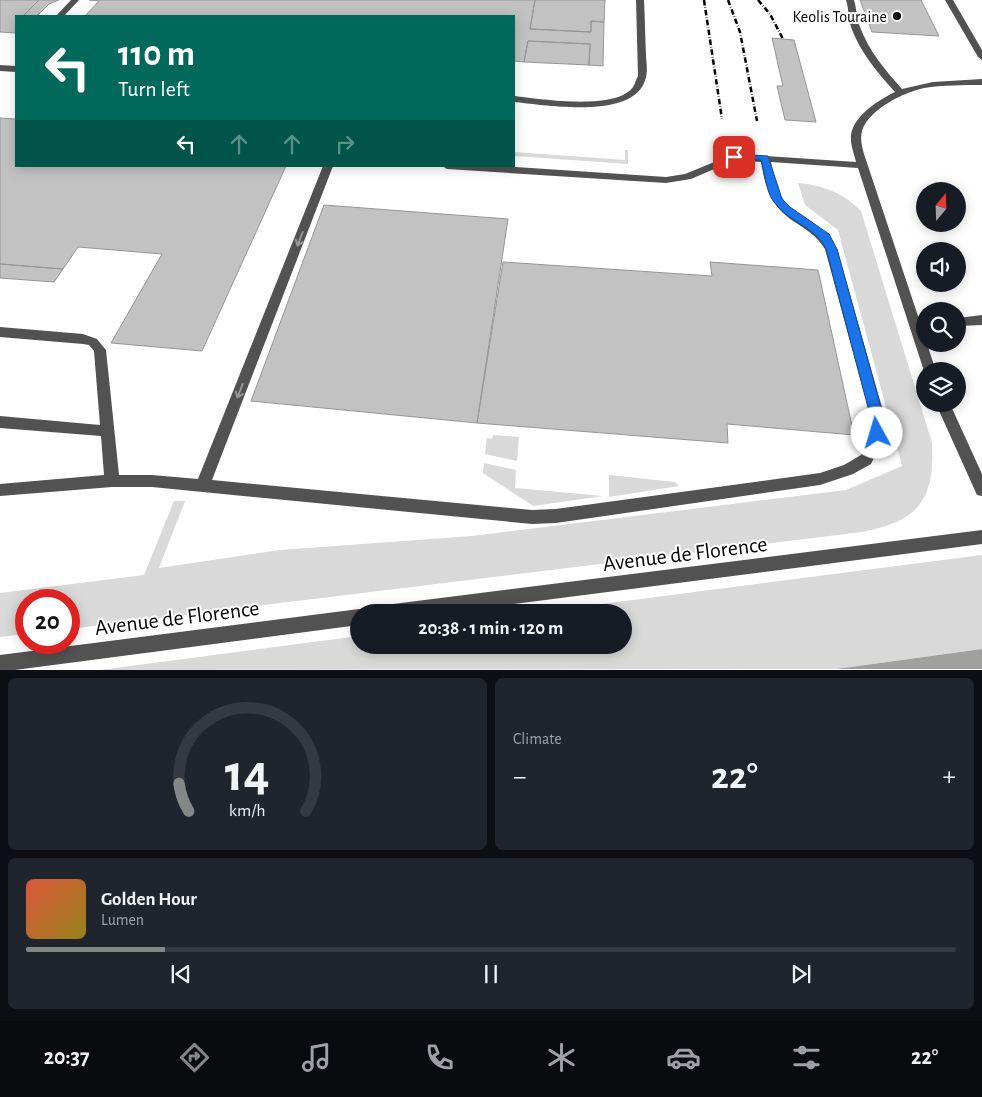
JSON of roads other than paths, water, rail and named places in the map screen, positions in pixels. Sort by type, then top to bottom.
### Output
[{"type":"street","points":[[61,15],[75,0]]},
{"type":"street","points":[[515,99],[596,104],[616,101],[633,93],[641,83],[640,0]]},
{"type":"street","points":[[850,0],[855,14],[854,24],[866,51],[901,93]]},
{"type":"street","points":[[949,0],[982,57]]},
{"type":"street","points":[[0,68],[14,67]]},
{"type":"street","points":[[916,318],[862,165],[856,141],[858,129],[867,116],[901,93],[926,85],[982,82]]},
{"type":"street","points":[[464,167],[678,180],[734,157],[862,165]]},
{"type":"street","points":[[0,490],[112,481],[152,481],[532,517],[556,516],[820,479],[852,470],[868,459],[874,446],[877,433],[876,411],[832,249],[826,237],[786,210],[777,200],[765,158]]},
{"type":"street","points":[[203,486],[328,167]]},
{"type":"street","points":[[966,321],[982,320]]},
{"type":"street","points":[[0,332],[93,342],[100,350],[112,481]]},
{"type":"street","points":[[947,412],[982,490]]},
{"type":"street","points":[[0,422],[108,431]]},
{"type":"street","name":"Avenue de Florence","points":[[456,604],[982,537]]},
{"type":"street","name":"Avenue de Florence","points":[[0,663],[350,618]]},
{"type":"railway","points":[[704,0],[722,119]]},
{"type":"railway","points":[[728,0],[740,32],[757,121]]},
{"type":"railway","points":[[758,0],[770,14],[783,39]]},
{"type":"place","name":"Keolis Touraine","points":[[897,16]]}]
